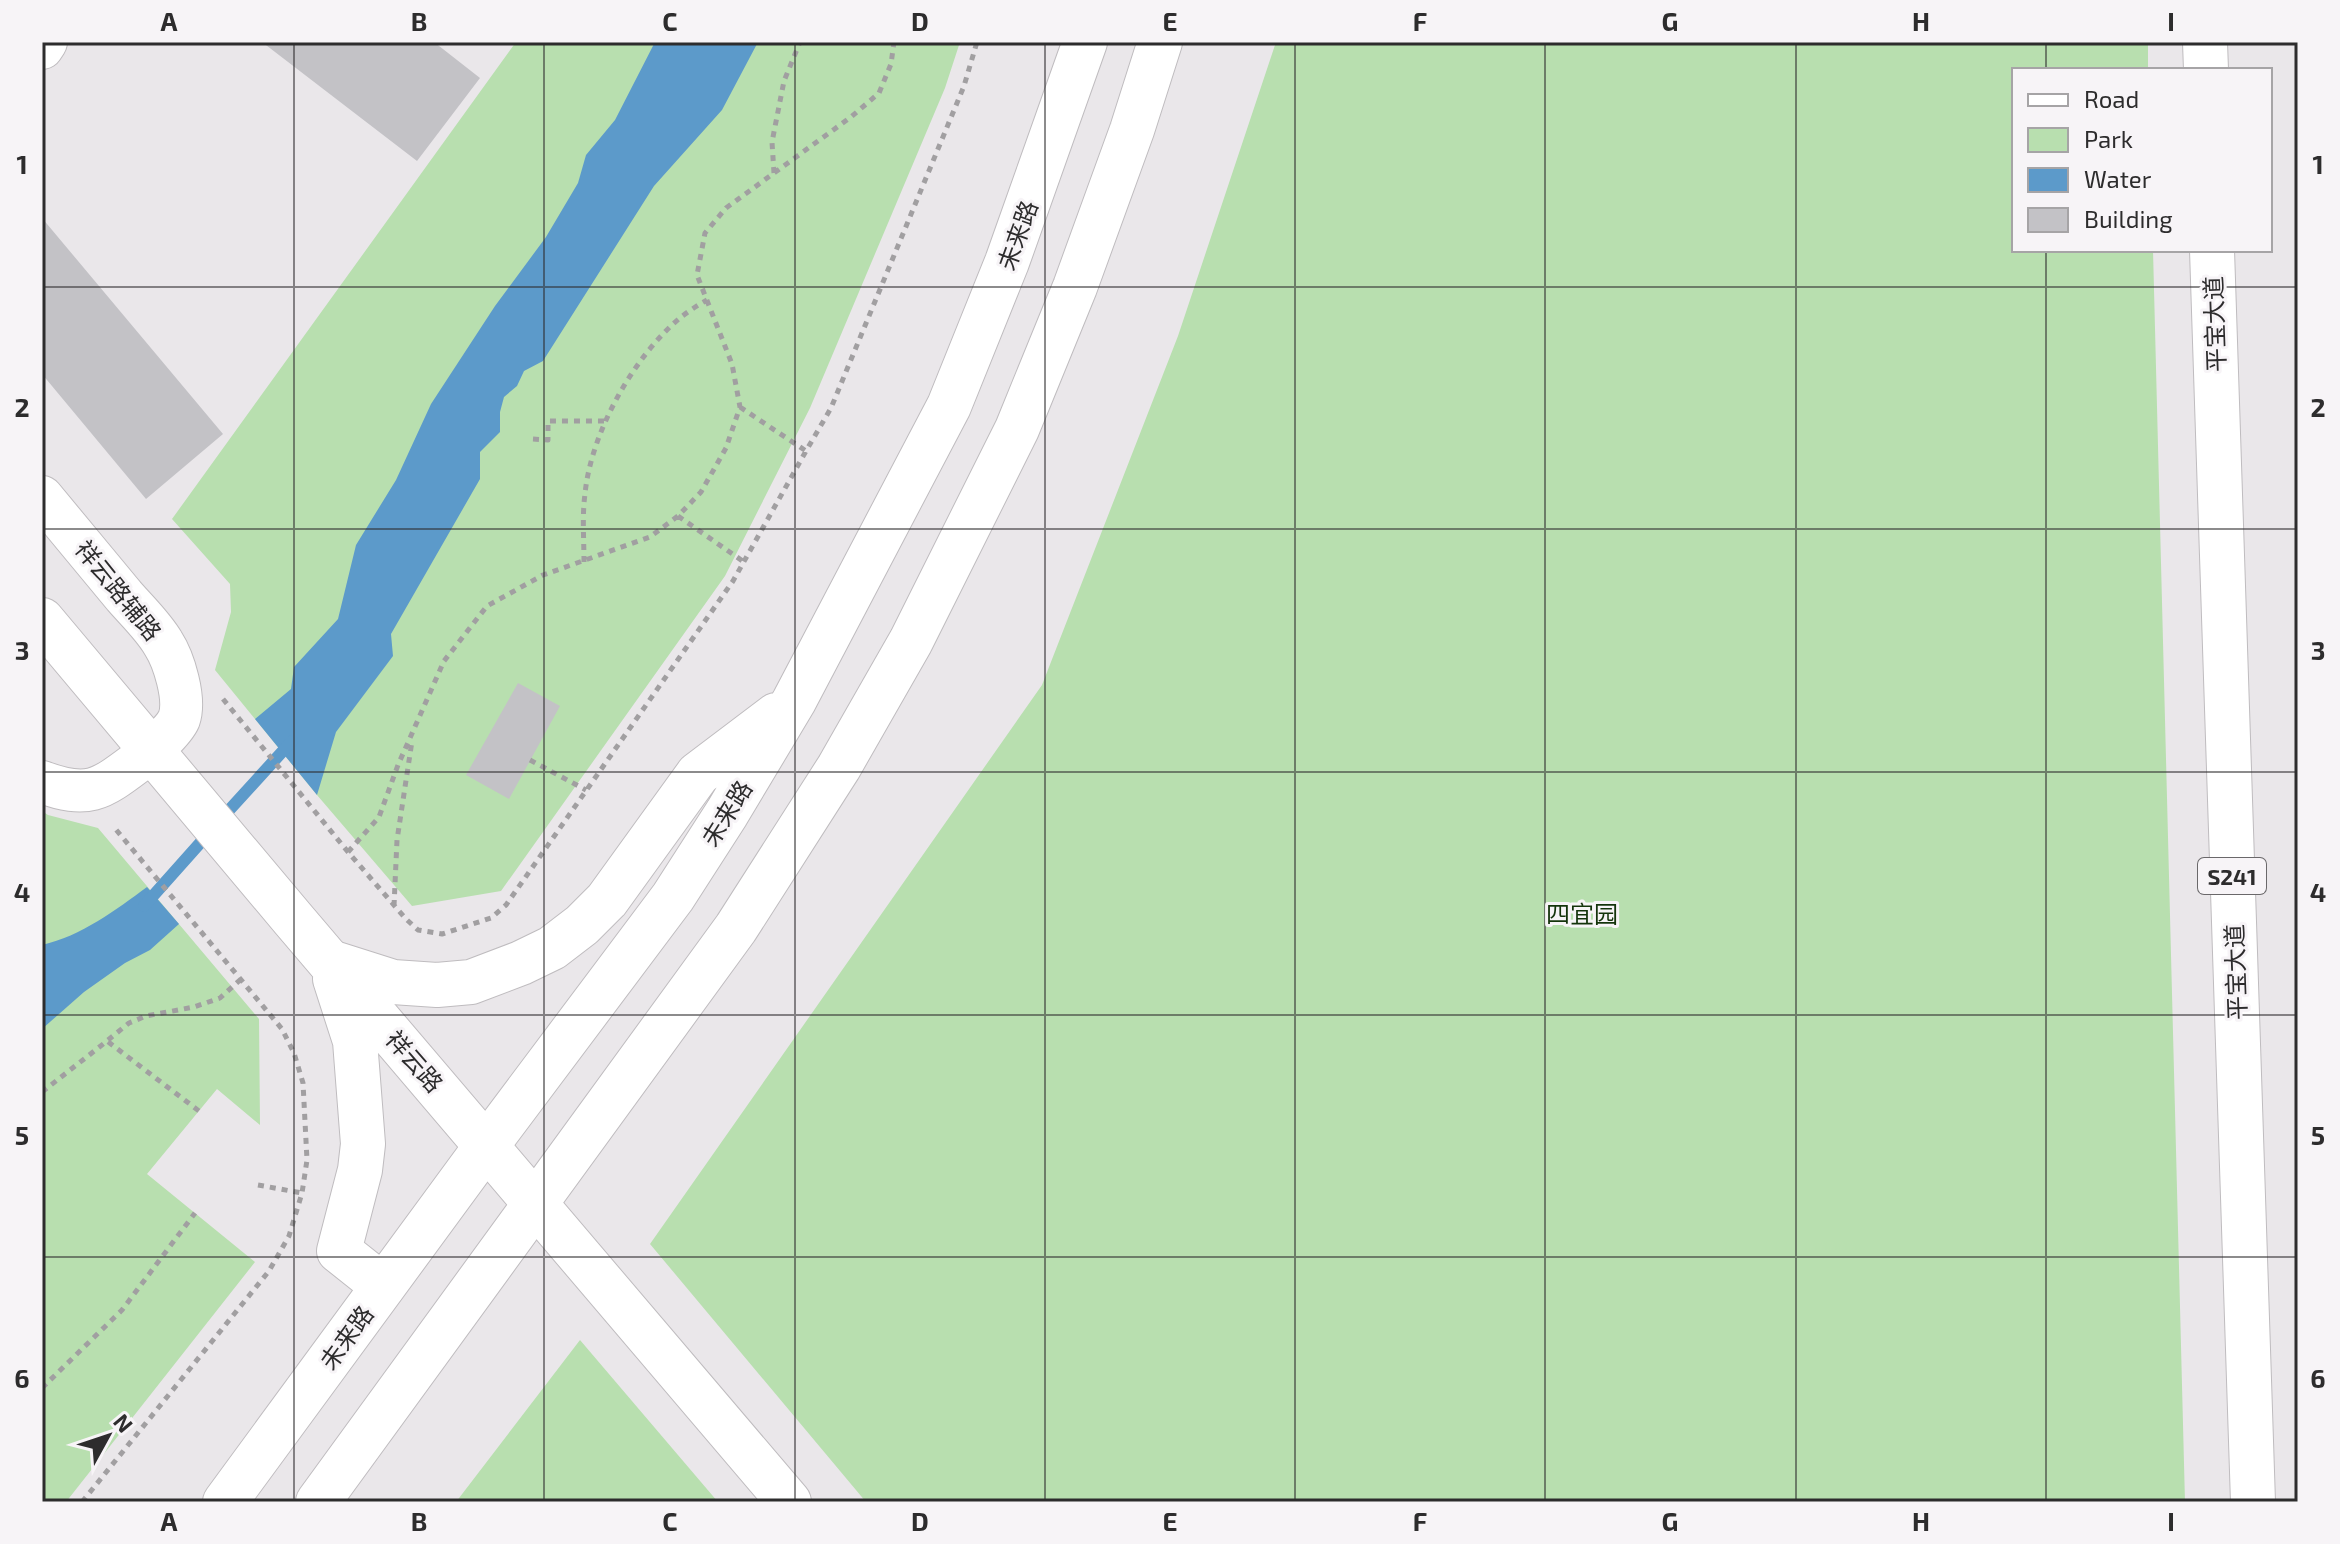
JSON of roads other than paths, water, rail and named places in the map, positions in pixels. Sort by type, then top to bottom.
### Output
[{"type":"main road","name":"未来路","points":[[225,1502],[673,897],[794,701],[949,406],[1007,262],[1085,42]]},
{"type":"main road","points":[[318,1502],[736,928],[839,767],[911,641],[1017,429],[1075,287],[1160,42]]},
{"type":"main road","points":[[2205,42],[2206,68]]},
{"type":"main road","name":"平宝大道","points":[[2212,252],[2253,1502]]},
{"type":"main road","name":"祥云路","points":[[42,620],[789,1502]]},
{"type":"main road","points":[[330,962],[393,982],[437,985],[471,982],[552,948],[607,900],[698,774],[794,701]]},
{"type":"main road","points":[[330,962],[355,1041],[363,1144],[360,1170],[339,1251],[383,1286]]},
{"type":"street","points":[[42,48],[46,42]]},
{"type":"street","name":"祥云路辅路","points":[[42,497],[163,642],[176,672],[180,699],[179,720],[163,764],[85,791],[58,788],[42,782]]},
{"type":"water","points":[[655,42],[758,42],[722,110],[654,186],[543,361],[524,371],[517,386],[504,397],[500,432],[480,452],[480,479],[391,634],[393,656],[336,732],[317,795],[255,719],[291,689],[294,667],[338,619],[356,545],[396,480],[431,404],[495,306],[546,237],[578,183],[586,155],[615,120]]},
{"type":"water","points":[[147,887],[179,924],[150,950],[125,963],[84,992],[42,1029],[42,945],[84,929]]},
{"type":"waterway","points":[[221,819],[292,741]]},
{"type":"waterway","points":[[144,906],[209,833]]},
{"type":"park label","name":"四宜园","points":[[1582,913]]}]
